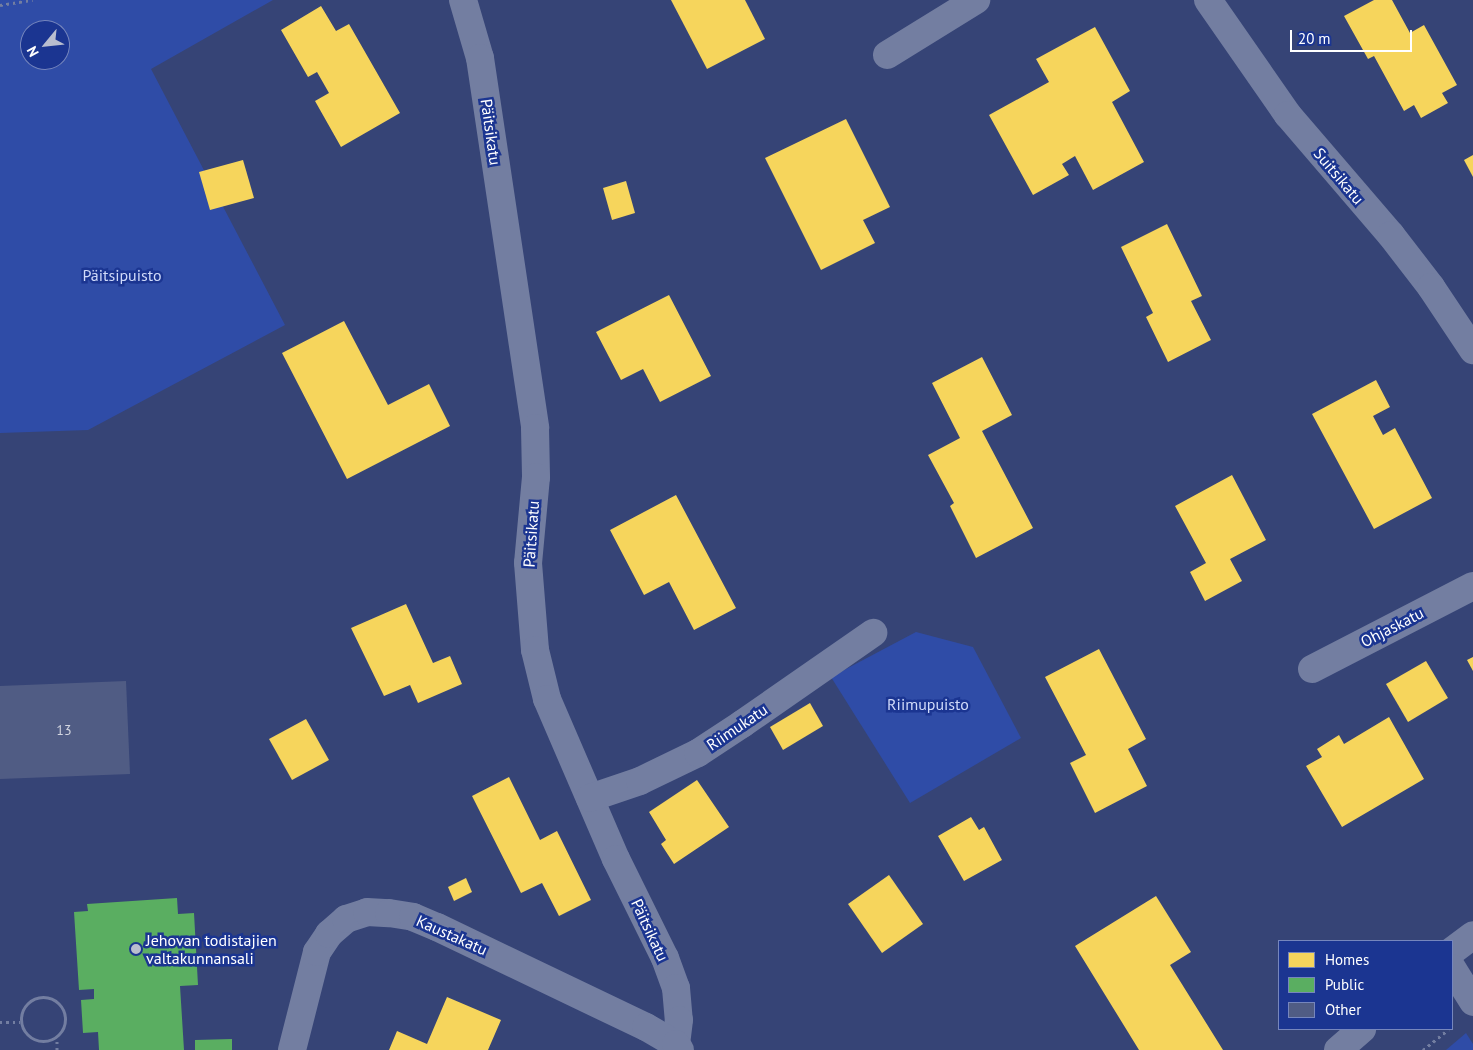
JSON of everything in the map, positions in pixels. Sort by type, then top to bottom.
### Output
[{"type":"street","name":"Päitsikatu","points":[[464,0],[480,58],[535,428],[536,477],[528,563],[534,650],[547,699],[616,859],[665,958],[676,988],[679,1020],[678,1047]]},
{"type":"street","points":[[887,56],[976,0]]},
{"type":"street","name":"Suitsikatu","points":[[1208,0],[1288,115],[1420,272],[1473,350]]},
{"type":"street","name":"Ohjaskatu","points":[[1312,669],[1473,586]]},
{"type":"street","name":"Riimukatu","points":[[590,798],[640,781],[698,753],[873,633]]},
{"type":"street","name":"Kaustakatu","points":[[292,1050],[317,952],[329,934],[346,919],[367,912],[413,917],[437,927],[646,1027],[678,1047]]},
{"type":"street","points":[[1453,950],[1473,935]]},
{"type":"street","points":[[1453,970],[1473,1002]]},
{"type":"street","points":[[1338,1050],[1361,1030]]},
{"type":"path","points":[[0,5],[33,0]]},
{"type":"path","points":[[56,1050],[57,1038],[64,1029],[66,1017],[61,1006],[52,998],[41,996],[29,1001],[22,1010],[20,1022],[24,1033],[34,1040],[45,1042],[57,1038]]},
{"type":"path","points":[[0,1022],[20,1022]]},
{"type":"path","points":[[1423,1050],[1448,1030]]},
{"type":"green space","name":"Päitsipuisto","points":[[0,0],[273,0],[151,69],[285,325],[88,430],[0,433]]},
{"type":"green space","name":"Riimupuisto","points":[[916,632],[973,647],[1021,738],[910,803],[831,677]]},
{"type":"green space","points":[[1466,1033],[1473,1044],[1473,1050],[1446,1050]]},
{"type":"building: Homes","points":[[671,0],[745,0],[765,39],[707,69]]},
{"type":"building: Homes","points":[[1374,0],[1392,0],[1410,33],[1424,25],[1457,85],[1442,93],[1448,103],[1421,118],[1414,105],[1404,111],[1374,56],[1368,59],[1344,16]]},
{"type":"building: Homes","points":[[321,6],[336,31],[349,24],[400,113],[341,147],[315,101],[329,93],[317,72],[308,77],[281,30]]},
{"type":"building: Homes","points":[[1095,27],[1130,91],[1112,102],[1144,162],[1093,190],[1075,156],[1062,164],[1069,175],[1033,195],[989,115],[1049,82],[1036,59]]},
{"type":"building: Homes","points":[[846,119],[890,207],[863,220],[875,243],[821,270],[765,158]]},
{"type":"building: Homes","points":[[1473,155],[1473,177],[1464,160]]},
{"type":"building: Homes","points":[[243,160],[254,198],[210,210],[199,172]]},
{"type":"building: Homes","points":[[626,181],[635,213],[612,220],[603,188]]},
{"type":"building: Homes","points":[[1167,224],[1202,296],[1191,301],[1211,340],[1168,362],[1146,317],[1153,313],[1121,247]]},
{"type":"building: Homes","points":[[669,295],[711,376],[660,402],[643,369],[621,380],[596,332]]},
{"type":"building: Homes","points":[[344,321],[388,405],[429,384],[450,426],[347,479],[282,353]]},
{"type":"building: Homes","points":[[982,357],[1012,415],[982,431],[1033,528],[976,558],[950,506],[954,503],[928,455],[960,438],[932,383]]},
{"type":"building: Homes","points":[[1376,380],[1390,407],[1373,416],[1383,435],[1395,428],[1432,498],[1374,529],[1312,414]]},
{"type":"building: Homes","points":[[1232,475],[1266,540],[1230,559],[1242,581],[1205,601],[1190,572],[1206,563],[1175,506]]},
{"type":"building: Homes","points":[[676,495],[736,608],[694,630],[669,582],[644,595],[610,530]]},
{"type":"building: Homes","points":[[406,604],[433,663],[450,656],[462,684],[418,703],[410,685],[384,696],[351,628]]},
{"type":"building: Homes","points":[[1099,649],[1146,739],[1128,749],[1147,786],[1095,813],[1070,763],[1086,755],[1045,677]]},
{"type":"building: Homes","points":[[1473,657],[1473,671],[1467,660]]},
{"type":"building: Homes","points":[[1426,661],[1448,698],[1408,722],[1386,684]]},
{"type":"building: Homes","points":[[810,703],[823,726],[783,750],[770,727]]},
{"type":"building: Homes","points":[[1389,717],[1424,779],[1342,827],[1306,766],[1322,757],[1317,749],[1339,735],[1344,744]]},
{"type":"building: Homes","points":[[306,719],[329,760],[292,780],[269,739]]},
{"type":"building: Homes","points":[[509,777],[540,840],[557,831],[591,900],[559,916],[542,883],[521,893],[472,796]]},
{"type":"building: Homes","points":[[697,780],[729,827],[674,864],[661,844],[666,840],[649,812]]},
{"type":"building: Homes","points":[[971,817],[979,830],[984,827],[1002,860],[964,881],[938,836]]},
{"type":"building: Homes","points":[[889,875],[923,924],[882,953],[848,904]]},
{"type":"building: Homes","points":[[466,878],[472,892],[454,901],[448,887]]},
{"type":"building: Homes","points":[[1156,896],[1191,952],[1170,965],[1223,1050],[1139,1050],[1075,946]]},
{"type":"building: Homes","points":[[447,997],[501,1020],[488,1050],[389,1050],[397,1031],[427,1044]]},
{"type":"building: Public","name":"Jehovan todistajien valtakunnansali","points":[[177,898],[178,914],[194,913],[198,985],[180,986],[184,1050],[99,1050],[98,1032],[83,1033],[81,1000],[94,999],[94,989],[79,990],[74,912],[88,911],[87,904]]},
{"type":"building: Public","points":[[232,1039],[232,1050],[195,1050],[195,1040]]},
{"type":"building: Other","points":[[126,681],[130,774],[0,779],[0,686]]},
{"type":"place","name":"Jehovan todistajien valtakunnansali","points":[[136,949]]}]
